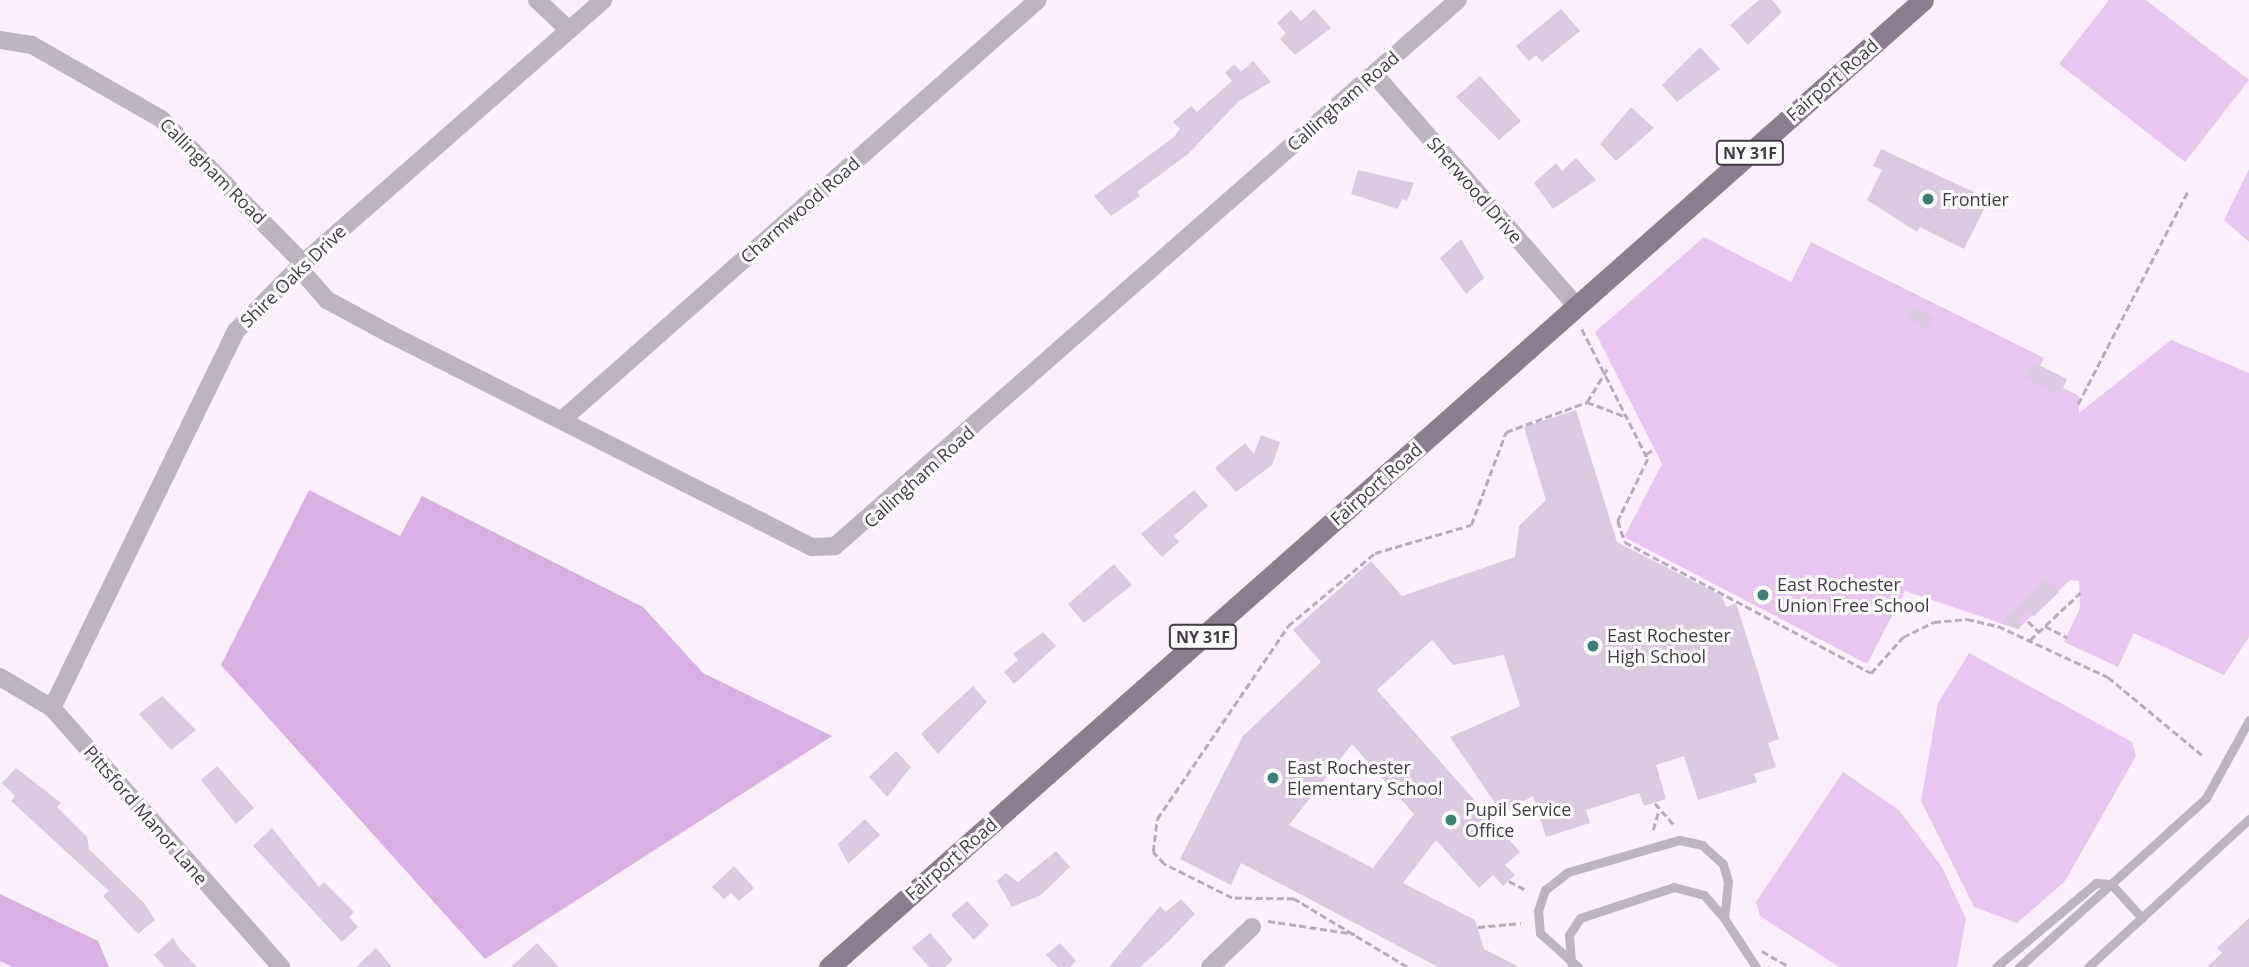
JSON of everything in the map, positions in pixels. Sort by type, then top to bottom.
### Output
[{"type":"main road","name":"Fairport Road","points":[[829,967],[1923,0]]},
{"type":"street","points":[[537,0],[569,30]]},
{"type":"street","name":"Shire Oaks Drive","points":[[52,708],[225,346],[301,265],[603,0]]},
{"type":"street","name":"Charmwood Road","points":[[563,419],[1038,0]]},
{"type":"street","name":"Callingham Road","points":[[0,40],[33,46],[162,119],[301,265],[327,300],[812,547],[835,547],[1458,0]]},
{"type":"street","name":"Sherwood Drive","points":[[1374,74],[1577,307]]},
{"type":"street","name":"Pittsford Manor Lane","points":[[0,677],[52,708],[281,967]]},
{"type":"street","points":[[1210,967],[1252,927]]},
{"type":"lane","points":[[2020,967],[2213,790],[2249,720]]},
{"type":"lane","points":[[2088,967],[2249,819]]},
{"type":"lane","points":[[1574,965],[1540,933],[1538,911],[1545,890],[1568,872],[1651,847],[1692,841],[1717,857],[1728,881],[1724,918]]},
{"type":"lane","points":[[2111,884],[2142,918]]},
{"type":"lane","points":[[1996,967],[2085,887],[2111,884]]},
{"type":"lane","points":[[1574,965],[1569,935],[1580,918],[1674,887],[1704,895],[1724,918],[1756,967]]},
{"type":"path","points":[[2078,404],[2188,191]]},
{"type":"path","points":[[1583,329],[1646,454]]},
{"type":"path","points":[[1587,402],[1603,369],[1609,366]]},
{"type":"path","points":[[1407,967],[1294,899],[1232,898],[1164,864],[1153,852],[1157,819],[1288,625],[1375,553],[1471,525],[1506,432],[1587,402],[1627,416]]},
{"type":"path","points":[[1653,450],[1646,454],[1618,521],[1620,538],[1871,673],[1903,637],[1934,622],[1982,621],[2030,640],[2130,692],[2202,755]]},
{"type":"path","points":[[2030,640],[2080,593]]},
{"type":"path","points":[[2028,621],[2039,632]]},
{"type":"path","points":[[2045,626],[2067,637]]},
{"type":"path","points":[[1655,803],[1658,812],[1673,824]]},
{"type":"path","points":[[1653,830],[1658,812]]},
{"type":"path","points":[[1508,881],[1528,891]]},
{"type":"path","points":[[1252,927],[1270,920],[1356,934]]},
{"type":"path","points":[[1478,928],[1521,923]]},
{"type":"path","points":[[1761,950],[1790,967]]},
{"type":"shaded area","points":[[2109,0],[2146,0],[2249,80],[2185,162],[2059,64]]},
{"type":"shaded area","points":[[2249,169],[2249,242],[2224,220]]},
{"type":"shaded area","points":[[1704,237],[1791,282],[1811,242],[2044,358],[2040,366],[2067,379],[2063,388],[2079,396],[2079,413],[2171,340],[2249,373],[2249,637],[2224,675],[2134,633],[2118,667],[2064,642],[2080,608],[2079,581],[2070,580],[2018,629],[1905,591],[1867,664],[1624,537],[1662,464],[1595,332]]},
{"type":"shaded area","points":[[309,490],[400,536],[422,496],[643,607],[703,673],[832,736],[485,959],[221,665]]},
{"type":"shaded area","points":[[1969,653],[2132,742],[2136,756],[2065,881],[2017,923],[1974,907],[1921,801],[1938,703]]},
{"type":"shaded area","points":[[1843,772],[1899,810],[1942,867],[1966,919],[1957,967],[1839,967],[1760,916],[1756,902]]},
{"type":"shaded area","points":[[0,894],[98,941],[109,967],[12,967],[0,961]]},
{"type":"building","points":[[1759,0],[1772,0],[1782,12],[1748,45],[1730,25]]},
{"type":"building","points":[[1314,9],[1331,28],[1295,55],[1280,39],[1286,33],[1277,23],[1291,10],[1301,21]]},
{"type":"building","points":[[1561,9],[1580,31],[1542,62],[1536,55],[1529,61],[1516,46]]},
{"type":"building","points":[[1700,47],[1720,69],[1677,102],[1662,85]]},
{"type":"building","points":[[1253,61],[1271,82],[1239,101],[1188,154],[1137,192],[1140,196],[1111,216],[1094,196],[1174,137],[1180,129],[1173,122],[1191,106],[1197,112],[1232,81],[1225,73],[1234,64],[1241,72]]},
{"type":"building","points":[[1480,76],[1521,121],[1499,140],[1456,97]]},
{"type":"building","points":[[1631,107],[1654,128],[1616,161],[1600,144]]},
{"type":"building","name":"Frontier","points":[[1881,149],[1989,199],[1964,249],[1920,227],[1917,232],[1867,200],[1882,170],[1873,166]]},
{"type":"building","points":[[1576,158],[1596,180],[1553,209],[1534,183],[1556,163],[1562,171]]},
{"type":"building","points":[[1358,170],[1414,183],[1407,201],[1402,199],[1398,209],[1351,194]]},
{"type":"building","points":[[1461,239],[1484,278],[1466,294],[1440,258]]},
{"type":"building","points":[[1912,306],[1934,317],[1928,329],[1906,318]]},
{"type":"building","points":[[2032,362],[2067,379],[2059,395],[2024,377]]},
{"type":"building","name":"East Rochester High School","points":[[1576,410],[1617,542],[1722,596],[1726,607],[1736,603],[1779,739],[1768,743],[1776,767],[1754,774],[1757,782],[1698,800],[1684,756],[1656,765],[1666,799],[1644,806],[1639,793],[1586,810],[1590,823],[1546,837],[1533,796],[1491,819],[1520,852],[1505,865],[1515,875],[1503,886],[1493,875],[1479,888],[1436,840],[1403,883],[1475,920],[1484,949],[1519,967],[1438,967],[1241,863],[1231,885],[1180,859],[1243,736],[1321,662],[1293,630],[1371,561],[1402,596],[1515,557],[1519,526],[1546,500],[1524,427]],"holes":[[[1432,640],[1453,665],[1504,655],[1520,706],[1450,737],[1495,803],[1484,811],[1377,690]],[[1352,744],[1414,814],[1373,868],[1289,825]]]},
{"type":"building","points":[[1261,435],[1280,442],[1272,465],[1236,492],[1215,468],[1245,443],[1254,454]]},
{"type":"building","points":[[1194,490],[1208,506],[1174,536],[1179,542],[1162,557],[1141,534]]},
{"type":"building","points":[[1114,564],[1132,585],[1084,623],[1068,604]]},
{"type":"building","points":[[2046,578],[2059,592],[2034,616],[2025,609],[2018,629],[2000,623]]},
{"type":"building","points":[[1043,632],[1056,646],[1014,684],[1004,672],[1018,660],[1013,654]]},
{"type":"building","points":[[973,686],[987,702],[938,754],[921,734]]},
{"type":"building","points":[[162,696],[196,730],[171,750],[139,714]]},
{"type":"building","points":[[896,751],[911,767],[887,797],[869,777]]},
{"type":"building","points":[[217,766],[254,808],[236,824],[201,780]]},
{"type":"building","points":[[16,768],[61,803],[57,807],[87,837],[89,849],[145,904],[155,920],[138,934],[103,896],[109,891],[11,801],[15,796],[2,783]]},
{"type":"building","points":[[865,819],[880,835],[848,864],[838,844]]},
{"type":"building","points":[[272,828],[319,887],[324,882],[354,912],[349,917],[358,927],[342,942],[253,846]]},
{"type":"building","points":[[1056,851],[1070,867],[1041,895],[1012,907],[997,881],[1006,873],[1018,882]]},
{"type":"building","points":[[734,866],[754,888],[739,901],[731,893],[724,899],[712,887]]},
{"type":"building","points":[[1181,899],[1195,914],[1168,942],[1140,967],[1109,967],[1160,906],[1166,912]]},
{"type":"building","points":[[967,901],[989,925],[974,940],[951,915]]},
{"type":"building","points":[[2249,918],[2249,967],[2207,967],[2222,953],[2217,948]]},
{"type":"building","points":[[930,933],[953,960],[945,967],[929,967],[912,948]]},
{"type":"building","points":[[173,938],[197,967],[165,967],[154,955]]},
{"type":"building","points":[[537,943],[559,967],[511,967]]},
{"type":"building","points":[[1060,943],[1076,961],[1070,967],[1058,967],[1046,955]]},
{"type":"building","points":[[376,948],[392,967],[356,967]]},
{"type":"place","name":"Frontier","points":[[1928,199]]},
{"type":"place","name":"East Rochester Union Free School","points":[[1763,595]]},
{"type":"place","name":"East Rochester High School","points":[[1593,646]]},
{"type":"place","name":"East Rochester Elementary School","points":[[1273,778]]},
{"type":"place","name":"Pupil Service Office","points":[[1451,820]]}]
